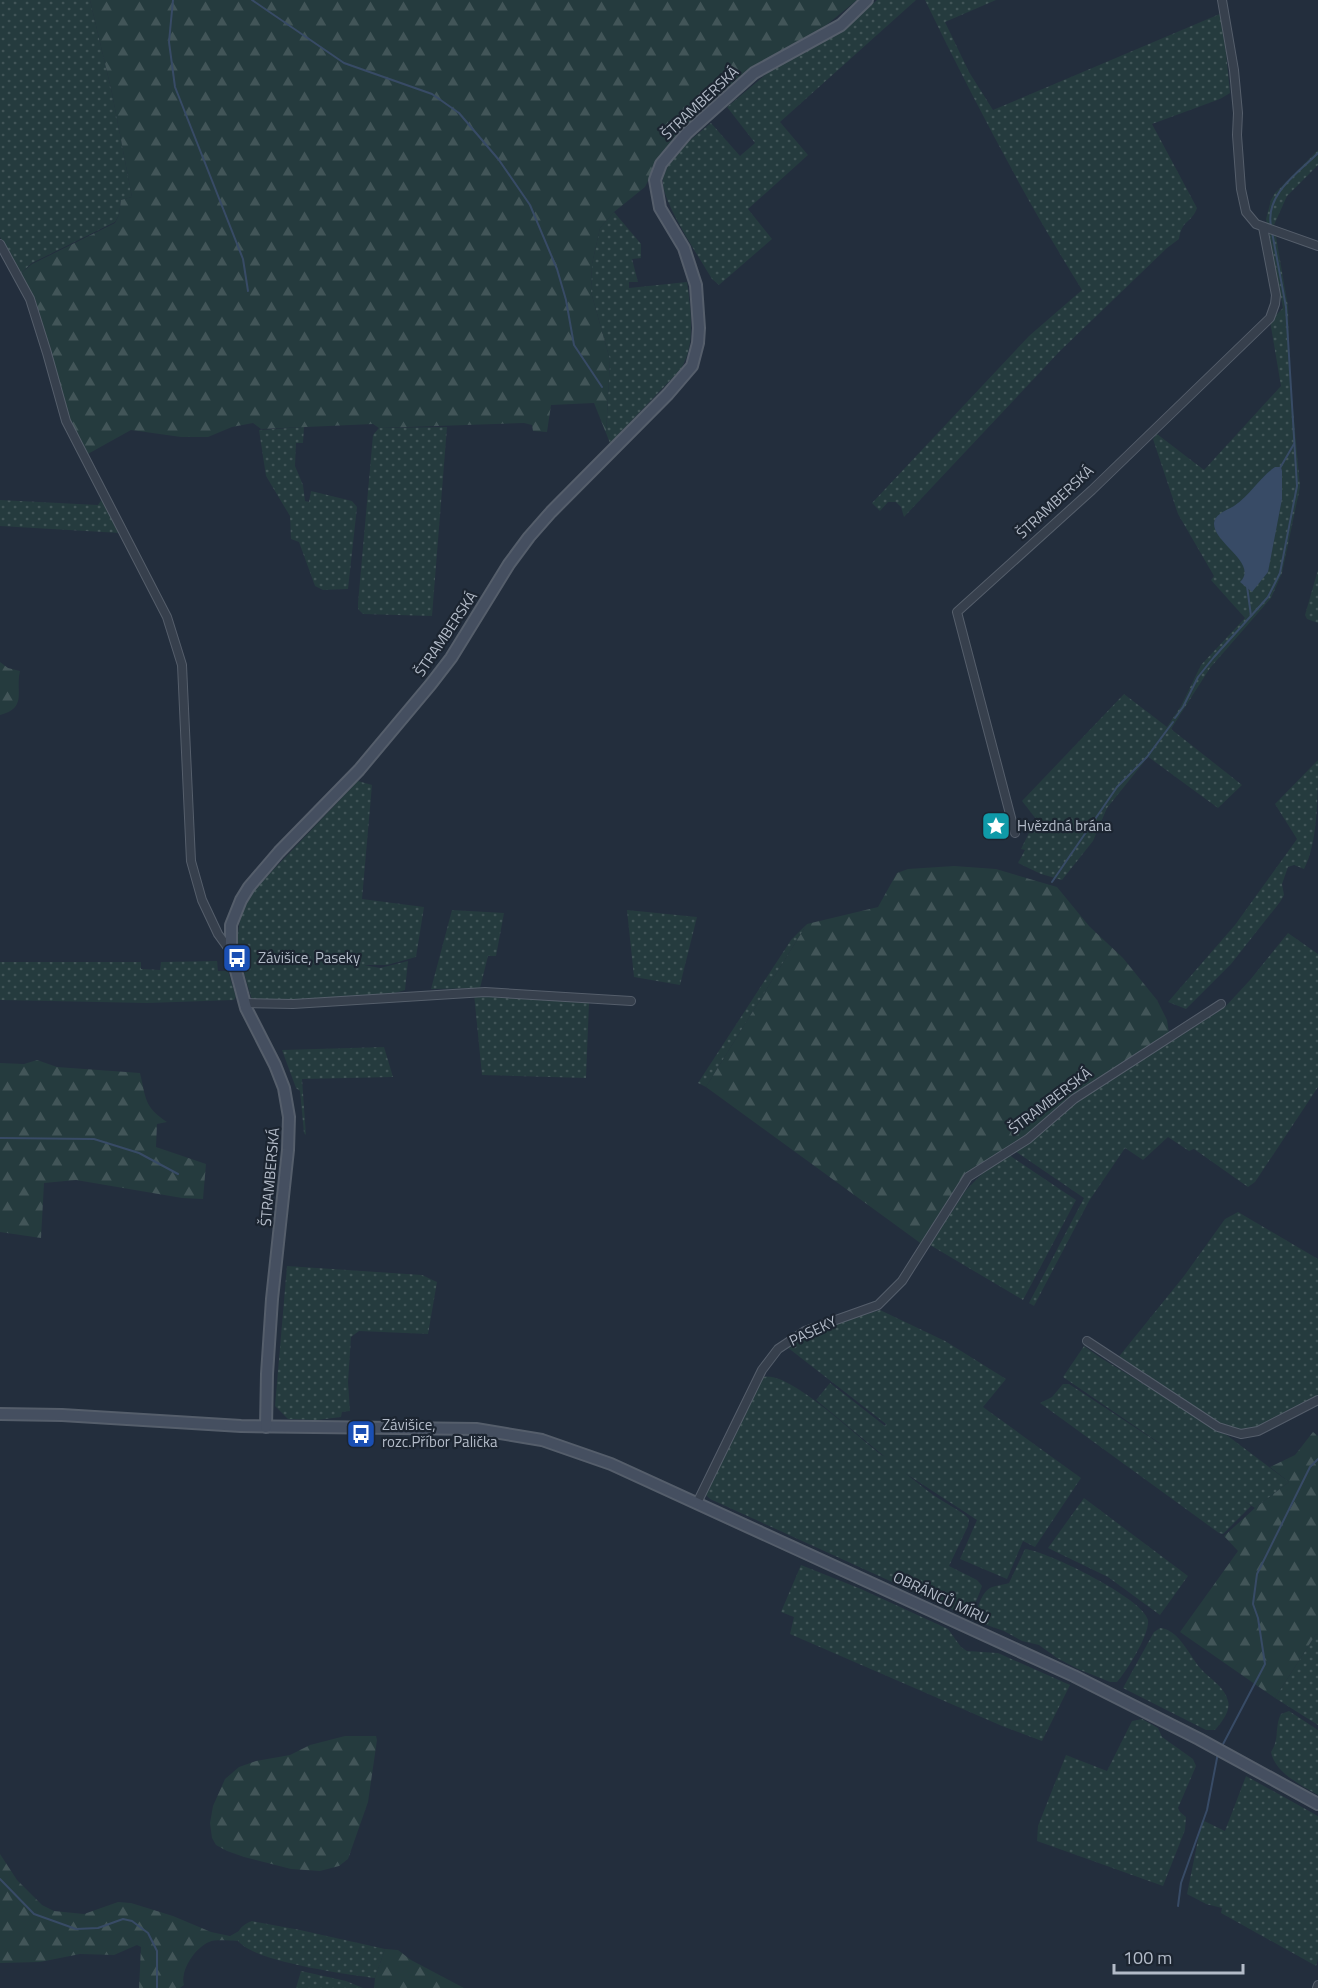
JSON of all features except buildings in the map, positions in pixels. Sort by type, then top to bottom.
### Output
[{"type":"street","name":"ŠTRAMBERSKÁ","points":[[266,1427],[268,1354],[288,1150],[289,1117],[281,1079],[244,1003],[231,952],[231,926],[235,912],[249,887],[279,852],[359,770],[431,684],[451,658],[509,564],[529,537],[668,394],[692,366],[699,328],[696,285],[684,248],[660,208],[655,180],[661,164],[687,133],[754,73],[841,25],[867,0]]},
{"type":"street","points":[[1222,0],[1234,70],[1241,196],[1246,212],[1252,221],[1263,227],[1283,232],[1318,246]]},
{"type":"street","name":"ŠTRAMBERSKÁ","points":[[1015,833],[957,612],[1092,490],[1270,318],[1276,295],[1263,227]]},
{"type":"street","points":[[0,244],[30,299],[66,421],[167,617],[182,665],[190,861],[202,900],[218,934],[231,952]]},
{"type":"street","points":[[244,1003],[293,1004],[485,992],[631,1001]]},
{"type":"street","name":"ŠTRAMBERSKÁ","points":[[924,1248],[968,1177],[1028,1138],[1074,1099],[1221,1004]]},
{"type":"street","name":"PASEKY","points":[[697,1503],[762,1370],[778,1349],[805,1331],[878,1305],[902,1281],[924,1248]]},
{"type":"street","points":[[1088,1341],[1209,1421],[1235,1434],[1249,1434],[1258,1431],[1318,1400]]},
{"type":"street","name":"OBRÁNCŮ MÍRU","points":[[0,1414],[62,1415],[266,1427],[476,1429],[542,1440],[595,1457],[1082,1680],[1199,1739],[1318,1804]]},
{"type":"green space","points":[[0,0],[90,0],[112,93],[132,197],[121,200],[119,215],[115,222],[32,263],[20,274],[0,237]]},
{"type":"green space","points":[[90,0],[857,0],[824,27],[752,68],[706,108],[674,138],[661,155],[645,187],[614,212],[600,228],[592,264],[591,292],[610,360],[606,433],[594,403],[551,405],[547,432],[533,431],[532,425],[524,423],[379,428],[373,424],[261,429],[253,423],[232,427],[208,437],[181,437],[131,430],[86,455],[72,430],[36,303],[20,274],[32,264],[115,223],[119,215],[121,200],[132,197],[112,93]]},
{"type":"green space","points":[[877,0],[916,0],[780,122],[808,155],[748,209],[772,239],[719,285],[712,279],[667,200],[663,179],[670,162],[682,148],[711,123],[740,156],[755,143],[727,107],[771,70],[838,34]]},
{"type":"green space","points":[[925,0],[996,0],[945,22],[969,72],[993,110],[1222,13],[1230,93],[1220,99],[1152,124],[1197,208],[1182,228],[1179,239],[1060,351],[904,517],[901,507],[896,502],[888,502],[880,511],[872,503],[1029,336],[1082,290],[1000,147]]},
{"type":"green space","points":[[1318,150],[1318,165],[1287,196],[1274,225],[1288,307],[1290,375],[1300,487],[1282,573],[1271,598],[1210,668],[1171,729],[1242,785],[1218,808],[1147,756],[1107,808],[1093,841],[1062,880],[1041,874],[1018,863],[1025,850],[1021,849],[1036,819],[1022,801],[1124,694],[1167,727],[1181,706],[1201,665],[1245,618],[1211,580],[1214,576],[1178,514],[1153,439],[1157,434],[1204,470],[1281,386],[1270,321],[1283,308],[1266,219],[1275,193]]},
{"type":"green space","points":[[614,212],[641,244],[641,258],[632,259],[638,282],[629,282],[629,288],[687,282],[691,338],[681,369],[610,443],[606,433],[610,360],[591,292],[592,264],[600,228]]},
{"type":"green space","points":[[304,427],[303,443],[296,443],[295,466],[303,485],[305,501],[309,502],[311,491],[352,501],[357,507],[348,589],[323,590],[315,586],[299,542],[291,539],[290,516],[266,476],[259,430]]},
{"type":"green space","points":[[447,427],[432,616],[363,614],[358,609],[358,603],[373,435],[379,428]]},
{"type":"green space","points":[[102,499],[120,533],[0,526],[0,500],[98,505]]},
{"type":"green space","points":[[1318,570],[1318,623],[1307,619],[1305,615]]},
{"type":"green space","points":[[0,662],[8,668],[20,671],[17,703],[9,712],[0,715]]},
{"type":"green space","points":[[1318,760],[1315,832],[1304,869],[1294,865],[1288,867],[1282,884],[1284,895],[1280,902],[1231,964],[1186,1009],[1168,1002],[1235,925],[1297,839],[1275,804]]},
{"type":"green space","points":[[358,781],[372,785],[362,899],[424,907],[416,957],[387,965],[364,965],[380,968],[408,961],[405,990],[392,994],[312,1000],[252,1000],[239,956],[237,939],[241,914],[256,888]]},
{"type":"green space","points":[[954,866],[996,869],[1057,887],[1089,926],[1123,958],[1157,1000],[1167,1020],[1169,1033],[1059,1106],[1026,1136],[966,1174],[923,1245],[706,1087],[807,924],[878,907],[897,873],[908,869]]},
{"type":"green space","points":[[452,910],[504,913],[496,956],[488,956],[480,988],[431,989]]},
{"type":"green space","points":[[627,910],[697,917],[680,985],[634,977]]},
{"type":"green space","points":[[807,924],[706,1087],[698,1083],[791,940]]},
{"type":"green space","points":[[1288,933],[1318,954],[1318,1087],[1255,1182],[1248,1187],[1194,1149],[1189,1151],[1168,1137],[1143,1160],[1125,1148],[1089,1201],[1034,1306],[1029,1303],[1084,1198],[1015,1151],[1068,1107],[1225,1007]]},
{"type":"green space","points":[[217,961],[218,971],[228,971],[236,997],[234,1000],[147,1003],[0,1000],[0,962],[141,962],[141,969],[160,970],[161,962]]},
{"type":"green space","points":[[474,994],[589,1003],[586,1078],[482,1075]]},
{"type":"green space","points":[[384,1047],[393,1077],[302,1079],[306,1135],[300,1091],[296,1088],[282,1050]]},
{"type":"green space","points":[[37,1060],[57,1067],[140,1073],[147,1101],[154,1112],[167,1122],[157,1124],[156,1147],[206,1164],[203,1199],[182,1198],[76,1180],[44,1183],[41,1238],[0,1232],[0,1063],[24,1064]]},
{"type":"green space","points":[[1009,1155],[1076,1200],[1023,1300],[930,1245],[966,1190],[987,1169]]},
{"type":"green space","points":[[1238,1212],[1318,1259],[1318,1397],[1259,1427],[1237,1430],[1223,1426],[1117,1359],[1184,1276],[1225,1219]]},
{"type":"green space","points":[[287,1266],[422,1275],[437,1282],[428,1334],[359,1331],[351,1337],[348,1382],[350,1411],[342,1412],[341,1417],[317,1420],[288,1419],[275,1406]]},
{"type":"green space","points":[[880,1310],[945,1341],[1006,1379],[983,1407],[1081,1478],[1035,1547],[1023,1541],[1007,1579],[960,1559],[977,1520],[905,1473],[969,1519],[968,1526],[949,1566],[977,1580],[982,1586],[969,1617],[710,1499],[705,1494],[763,1377],[775,1377],[807,1395],[885,1457],[816,1400],[830,1383],[885,1426],[886,1424],[787,1347],[821,1330]]},
{"type":"green space","points":[[1084,1346],[1228,1436],[1289,1482],[1255,1508],[1244,1501],[1251,1506],[1223,1534],[1219,1533],[1040,1403],[1052,1397],[1063,1384],[1069,1384],[1171,1451],[1063,1377]]},
{"type":"green space","points":[[1313,1432],[1318,1436],[1318,1635],[1316,1634],[1275,1698],[1180,1632],[1238,1551],[1224,1536],[1289,1482],[1270,1467],[1295,1455]]},
{"type":"green space","points":[[1084,1498],[1188,1576],[1160,1615],[1108,1577],[1048,1548]]},
{"type":"green space","points":[[1025,1549],[1053,1558],[1093,1577],[1130,1600],[1142,1611],[1148,1620],[1148,1626],[1142,1643],[1117,1682],[1110,1682],[1078,1669],[1039,1645],[1022,1641],[1004,1631],[978,1622],[977,1609],[984,1594],[990,1588],[1009,1583]]},
{"type":"green space","points":[[801,1565],[861,1589],[948,1629],[961,1647],[967,1651],[998,1653],[1070,1685],[1042,1741],[1002,1726],[790,1634],[794,1617],[781,1612]]},
{"type":"green space","points":[[1160,1628],[1173,1633],[1184,1644],[1201,1669],[1221,1687],[1226,1696],[1229,1705],[1227,1713],[1215,1730],[1206,1730],[1123,1688],[1154,1632]]},
{"type":"green space","points":[[1316,1634],[1318,1635],[1318,1725],[1275,1698]]},
{"type":"green space","points":[[1289,1711],[1318,1730],[1318,1795],[1290,1778],[1273,1759],[1271,1752],[1279,1719],[1281,1714]]},
{"type":"green space","points":[[1142,1719],[1158,1728],[1162,1737],[1193,1759],[1196,1766],[1178,1808],[1186,1817],[1185,1830],[1163,1886],[1037,1841],[1038,1826],[1066,1755],[1107,1771],[1132,1721]]},
{"type":"green space","points":[[345,1736],[376,1736],[377,1740],[368,1802],[348,1859],[339,1866],[320,1871],[291,1869],[244,1857],[216,1845],[212,1838],[210,1823],[213,1806],[225,1779],[239,1767],[256,1761],[290,1755],[310,1745]]},
{"type":"green space","points":[[1246,1776],[1318,1816],[1318,1959],[1316,1966],[1221,1913],[1222,1908],[1206,1904],[1187,1894],[1202,1820],[1225,1831]]},
{"type":"green space","points":[[0,1854],[17,1880],[42,1905],[54,1911],[84,1914],[118,1902],[131,1903],[173,1916],[211,1932],[230,1936],[239,1931],[238,1941],[209,1942],[199,1949],[186,1966],[184,1985],[180,1988],[139,1988],[141,1947],[137,1945],[114,1955],[80,1954],[40,1962],[0,1963]]},
{"type":"green space","points":[[252,1921],[385,1949],[375,1978],[302,1966],[262,1955],[238,1941],[240,1928]]},
{"type":"green space","points":[[385,1949],[398,1950],[411,1960],[464,1988],[374,1988]]},
{"type":"green space","points":[[301,1971],[346,1981],[363,1988],[296,1988]]},
{"type":"water","points":[[1275,467],[1281,467],[1282,471],[1282,499],[1268,572],[1252,592],[1240,582],[1244,575],[1244,568],[1240,560],[1220,538],[1214,523],[1219,515],[1240,502]]},
{"type":"waterway","points":[[173,0],[169,42],[175,87],[243,259],[248,291]]},
{"type":"waterway","points":[[252,0],[344,63],[432,94],[459,113],[499,160],[530,205],[557,269],[566,300],[574,345],[602,387]]},
{"type":"waterway","points":[[1271,226],[1270,214],[1278,194],[1293,176],[1318,153]]},
{"type":"waterway","points":[[1175,718],[1198,677],[1268,597],[1280,573],[1297,486],[1286,307],[1272,232]]},
{"type":"waterway","points":[[1280,468],[1294,444]]},
{"type":"waterway","points":[[1247,586],[1251,616]]},
{"type":"waterway","points":[[1052,882],[1117,787],[1147,757],[1173,722]]},
{"type":"waterway","points":[[0,1138],[94,1139],[139,1153],[178,1174]]},
{"type":"waterway","points":[[1221,1748],[1265,1664],[1258,1618],[1253,1604],[1257,1574],[1310,1467],[1318,1459]]},
{"type":"waterway","points":[[1178,1906],[1181,1883],[1207,1810],[1218,1753]]},
{"type":"waterway","points":[[0,1879],[34,1914],[76,1929],[98,1928],[123,1919],[132,1921],[148,1933],[157,1951],[157,1988]]},
{"type":"place","name":"Hvězdná brána","points":[[996,826]]},
{"type":"place","name":"Závišice, Paseky","points":[[237,958]]},
{"type":"place","name":"Závišice, rozc.Příbor Palička","points":[[361,1434]]}]
